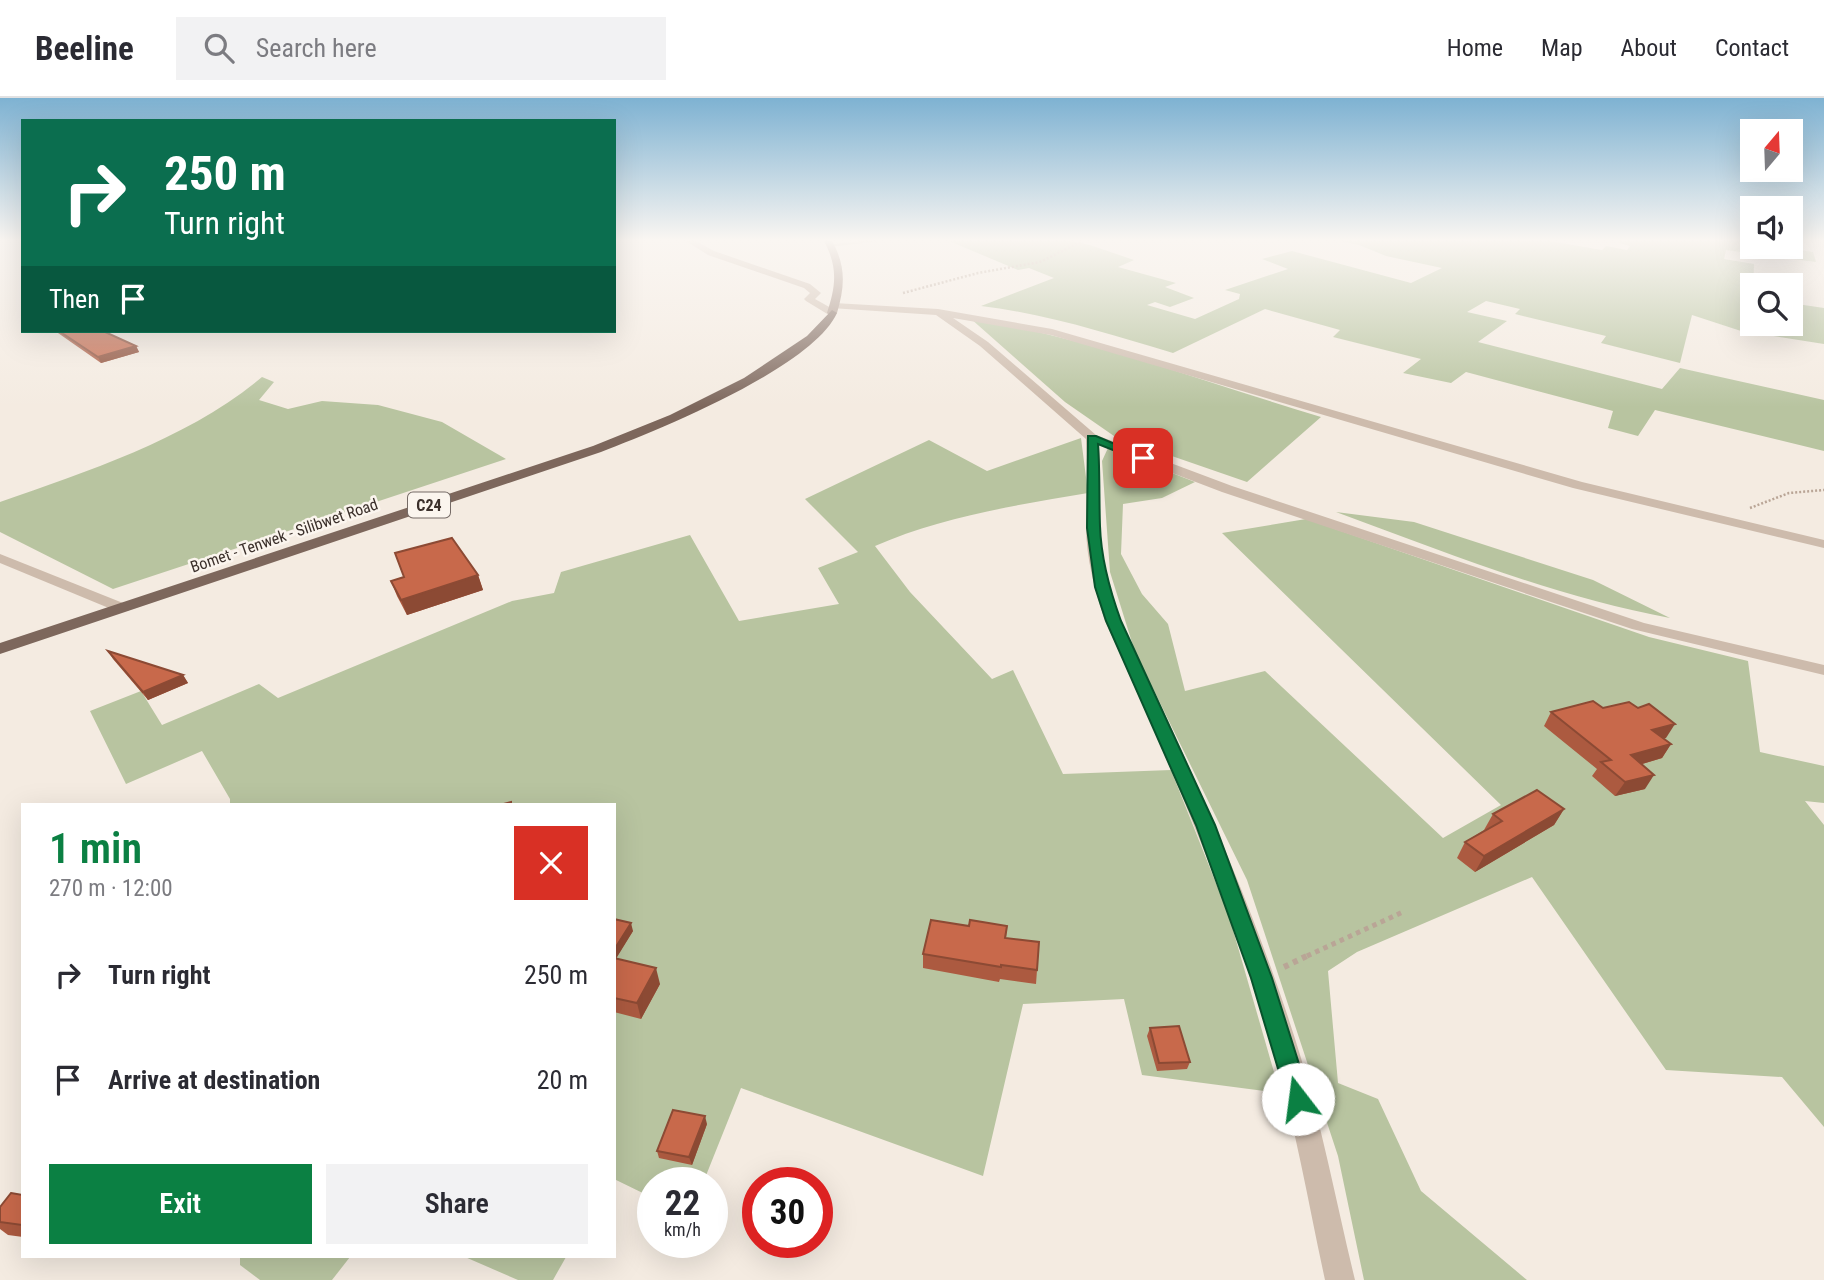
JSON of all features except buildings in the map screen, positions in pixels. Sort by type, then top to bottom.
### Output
[{"type":"main road","points":[[833,310],[837,296]]},
{"type":"main road","name":"Bomet - Tenwek - Silibwet Road","points":[[0,649],[584,453],[664,423],[761,374],[817,334],[833,310]]},
{"type":"street","points":[[812,296],[809,299],[833,310],[874,307],[938,312],[1002,321],[1095,343],[1578,485],[1824,544]]},
{"type":"street","points":[[938,312],[984,344],[1092,438],[1227,489],[1639,626],[1824,670]]},
{"type":"street","points":[[1092,438],[1095,481],[1093,528],[1102,587],[1113,621],[1206,825],[1261,978],[1301,1107],[1340,1280]]},
{"type":"street","points":[[0,558],[122,608]]},
{"type":"path","points":[[874,307],[893,296]]},
{"type":"path","points":[[1730,523],[1749,509],[1789,493],[1824,490]]},
{"type":"path","points":[[1261,978],[1405,911]]},
{"type":"green space","points":[[1007,296],[1189,296],[1194,298],[1170,307],[1155,302],[1147,305],[1195,319],[1239,299],[1240,296],[1740,296],[1740,331],[1692,315],[1680,363],[1601,343],[1606,336],[1515,314],[1520,309],[1486,301],[1467,312],[1507,321],[1478,342],[1662,389],[1680,368],[1824,400],[1824,451],[1655,410],[1638,436],[1608,428],[1613,411],[1466,372],[1451,383],[1403,373],[1421,359],[1333,337],[1340,330],[1265,309],[1173,353],[1054,319],[981,306]]},
{"type":"green space","points":[[1803,305],[1824,308],[1824,344],[1773,336],[1803,336]]},
{"type":"green space","points":[[970,318],[1103,349],[1321,417],[1247,482],[1114,436],[1065,402]]},
{"type":"green space","points":[[262,377],[274,382],[259,400],[288,409],[322,401],[378,405],[442,422],[506,459],[113,589],[0,532],[0,502],[137,451],[202,418]]},
{"type":"green space","points":[[1081,438],[1088,493],[1007,507],[953,520],[875,546],[910,592],[992,679],[1013,670],[1063,774],[1171,770],[1229,916],[1280,1093],[1142,1075],[1124,999],[1023,1004],[983,1176],[741,1088],[709,1167],[637,1167],[637,1190],[616,1180],[616,803],[230,803],[202,751],[126,784],[90,711],[141,691],[162,725],[259,684],[278,698],[512,601],[554,593],[561,572],[690,535],[739,621],[839,604],[818,568],[858,552],[805,499],[929,440],[987,471]]},
{"type":"green space","points":[[1108,448],[1195,482],[1162,498],[1123,504],[1121,554],[1142,594],[1168,624],[1185,691],[1265,671],[1443,838],[1501,805],[1222,533],[1306,519],[1649,637],[1748,661],[1760,752],[1824,766],[1824,803],[1805,801],[1824,825],[1824,1127],[1782,1077],[1666,1070],[1532,877],[1357,952],[1328,971],[1338,1083],[1378,1099],[1421,1191],[1527,1280],[1364,1280],[1338,1156],[1247,880],[1135,652],[1110,572],[1102,461]]},
{"type":"green space","points":[[1336,512],[1414,522],[1593,580],[1670,618],[1543,586]]},
{"type":"green space","points":[[240,1258],[349,1258],[332,1280],[260,1280],[240,1265]]},
{"type":"green space","points":[[467,1258],[565,1258],[553,1280],[518,1280]]},
{"type":"route","points":[[1143,458],[1092,438],[1095,481],[1093,528],[1102,587],[1113,621],[1206,825],[1261,978],[1288,1059],[1298,1099]]}]
